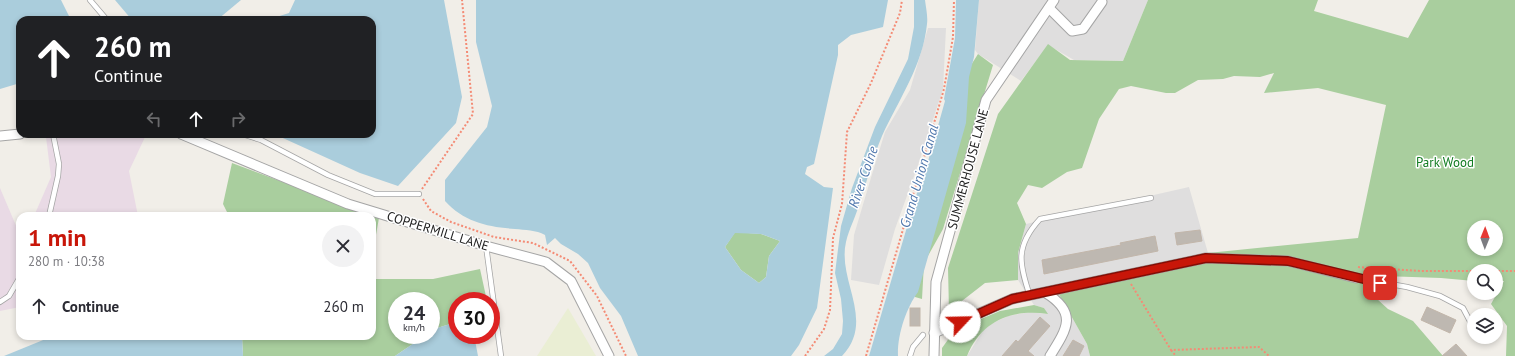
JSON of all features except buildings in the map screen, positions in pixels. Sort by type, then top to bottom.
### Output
[{"type":"street","points":[[1051,4],[1072,31],[1083,29],[1102,2]]},
{"type":"street","name":"SUMMERHOUSE LANE","points":[[934,356],[936,282],[986,100],[1051,4]]},
{"type":"street","points":[[0,136],[16,134]]},
{"type":"street","name":"COPPERMILL LANE","points":[[191,138],[348,204],[374,212]]},
{"type":"street","name":"COPPERMILL LANE","points":[[376,213],[486,246],[546,262],[571,281],[609,356]]},
{"type":"street","points":[[934,334],[1012,299],[1206,258],[1288,261],[1356,278]]},
{"type":"street","points":[[1046,293],[1059,302],[1066,315],[1066,325],[1050,356]]},
{"type":"lane","points":[[90,0],[104,16]]},
{"type":"lane","points":[[50,212],[58,176],[59,164],[54,138]]},
{"type":"lane","points":[[255,138],[328,175],[375,194],[419,194]]},
{"type":"lane","points":[[1030,296],[1022,271],[1021,254],[1028,232],[1040,219],[1151,198]]},
{"type":"lane","points":[[486,246],[501,356]]},
{"type":"lane","points":[[1356,278],[1407,287],[1440,296],[1463,308],[1467,316]]},
{"type":"lane","points":[[0,302],[9,296],[16,284]]},
{"type":"lane","points":[[910,356],[913,347],[923,335]]},
{"type":"path","points":[[419,194],[473,114],[462,0]]},
{"type":"path","points":[[805,356],[824,329],[830,310],[833,238],[842,204],[847,132],[897,20],[902,0]]},
{"type":"path","points":[[866,356],[944,89],[953,37],[954,0]]},
{"type":"path","points":[[1356,278],[1357,267],[1420,272],[1515,270]]},
{"type":"path","points":[[1126,276],[1176,356]]},
{"type":"path","points":[[1171,350],[1259,348],[1269,356]]},
{"type":"shaded area","points":[[979,0],[1148,0],[1123,61],[1074,60],[1048,45],[1021,81],[978,54],[975,50]]},
{"type":"shaded area","points":[[928,28],[946,28],[943,89],[895,229],[879,285],[851,280],[854,235],[870,181],[885,132],[910,90]]},
{"type":"shaded area","points":[[46,138],[145,138],[129,171],[137,212],[36,212],[51,177]]},
{"type":"shaded area","points":[[1189,187],[1208,253],[1056,289],[1087,344],[1090,356],[967,356],[984,329],[995,322],[1008,316],[1030,312],[1047,314],[1044,308],[1034,305],[1018,280],[1018,253],[1026,224]]},
{"type":"shaded area","points":[[0,188],[16,226],[16,308],[0,311]]},
{"type":"green space","name":"Park Wood","points":[[1148,0],[1318,0],[1314,11],[1408,38],[1429,0],[1515,0],[1515,356],[1506,356],[1507,326],[1503,320],[1503,308],[1494,308],[1491,304],[1493,300],[1503,300],[1503,264],[1467,264],[1467,280],[1383,276],[1366,289],[1388,309],[1413,321],[1443,356],[1090,356],[1087,344],[1056,289],[1208,253],[1358,238],[1386,105],[1318,88],[1264,93],[1274,73],[1260,77],[1234,76],[1223,79],[1198,80],[1175,93],[1166,93],[1131,86],[1119,89],[1099,119],[1082,168],[1067,172],[1042,188],[1028,185],[1017,203],[1026,224],[1018,253],[1018,280],[985,283],[949,311],[948,268],[998,114],[1048,44],[1070,60],[1123,61]]},
{"type":"green space","points":[[978,54],[993,65],[943,229],[924,263],[922,299],[915,297],[911,253],[961,81]]},
{"type":"green space","points":[[232,163],[363,212],[227,212],[223,204]]},
{"type":"green space","points":[[376,217],[379,218],[376,235]]},
{"type":"green space","points":[[735,232],[761,234],[780,241],[769,256],[766,277],[759,283],[741,270],[725,247]]},
{"type":"green space","points":[[480,269],[485,292],[448,292],[448,325],[440,327],[440,292],[388,292],[388,344],[413,344],[395,356],[243,356],[242,340],[376,340],[376,279],[433,279]]},
{"type":"green space","points":[[1034,305],[1044,308],[1048,314],[1022,313],[1000,320],[981,334],[973,344],[967,356],[942,356],[942,348],[955,330],[1000,311]]},
{"type":"green space","points":[[568,308],[596,356],[537,356]]},
{"type":"water","points":[[0,0],[61,0],[69,16],[16,16],[16,84],[0,89]]},
{"type":"water","points":[[115,0],[241,0],[222,16],[129,16]]},
{"type":"water","points":[[295,0],[444,0],[462,97],[456,123],[398,186],[360,173],[283,138],[376,138],[376,16],[280,16],[289,13]]},
{"type":"water","points":[[476,0],[888,0],[883,27],[851,35],[838,45],[838,55],[814,164],[807,167],[805,174],[824,187],[833,188],[817,308],[799,345],[791,356],[638,356],[621,316],[600,288],[588,263],[578,254],[561,244],[555,238],[547,245],[545,235],[538,232],[486,225],[468,219],[452,208],[445,201],[445,180],[487,127],[492,106],[476,42]],"holes":[[[735,233],[761,234],[780,241],[769,256],[766,277],[759,283],[741,270],[725,247]]]},
{"type":"water","name":"River Colne","points":[[914,0],[925,0],[927,12],[925,39],[921,54],[882,136],[846,242],[846,271],[856,314],[856,328],[852,342],[842,356],[824,356],[833,349],[842,334],[843,321],[841,299],[835,273],[841,226],[852,188],[875,127],[908,59],[914,27]]},
{"type":"water","points":[[956,0],[979,0],[974,57],[969,77],[966,123],[918,292],[903,322],[899,340],[898,356],[869,356],[945,101],[944,99],[955,38]]},
{"type":"water","points":[[448,325],[448,344],[476,344],[478,356],[395,356],[413,344],[440,344],[440,327]]},
{"type":"water","points":[[43,340],[242,340],[243,356],[4,356]]},
{"type":"route","points":[[960,322],[1012,299],[1206,258],[1288,261],[1380,283]]},
{"type":"water label","name":"Grand Union Canal","points":[[919,176]]}]
